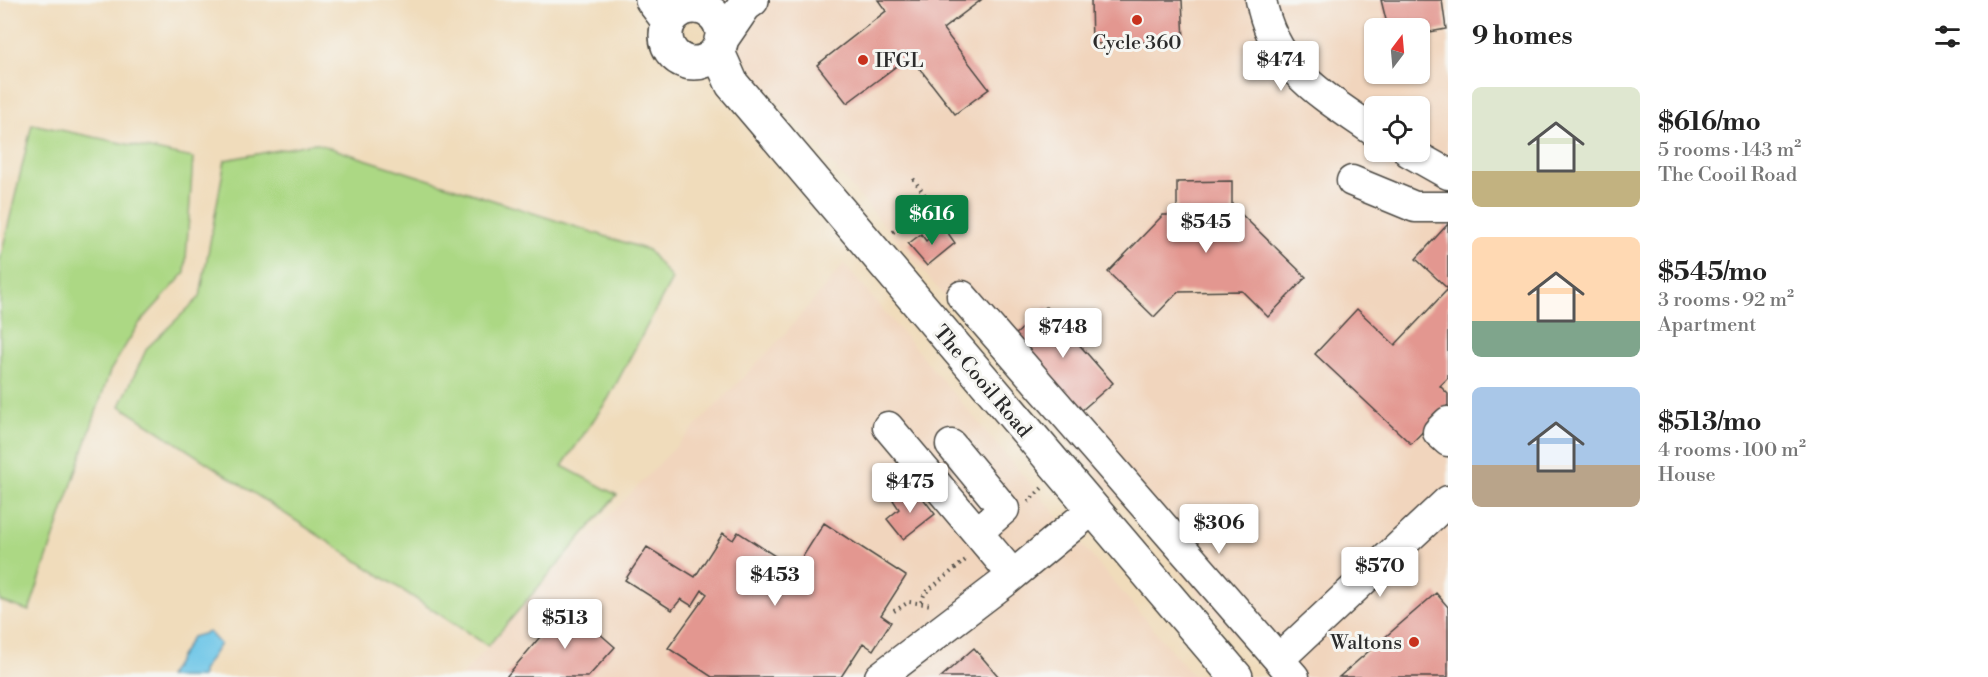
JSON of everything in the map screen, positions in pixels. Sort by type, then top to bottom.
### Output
[{"type":"highway","points":[[690,24],[749,3]]},
{"type":"highway","name":"The Cooil Road","points":[[690,24],[732,84],[1236,677]]},
{"type":"street","points":[[1261,0],[1276,45],[1289,66],[1306,83],[1364,124]]},
{"type":"street","points":[[1427,162],[1448,174]]},
{"type":"street","points":[[1352,181],[1415,207],[1448,207]]},
{"type":"street","points":[[962,296],[1286,668],[1448,501]]},
{"type":"street","points":[[1448,422],[1438,432],[1448,441]]},
{"type":"street","points":[[888,427],[1013,575]]},
{"type":"street","points":[[951,445],[1004,508],[978,532]]},
{"type":"street","points":[[880,677],[1013,575],[1093,509]]},
{"type":"path","points":[[870,248],[932,205],[912,177]]},
{"type":"path","points":[[894,611],[909,602],[921,602],[940,609]]},
{"type":"shaded area","points":[[697,0],[1448,0],[1448,677],[1269,677],[761,81]]},
{"type":"shaded area","points":[[844,264],[1194,677],[461,677],[547,580],[783,336]]},
{"type":"green space","points":[[32,124],[193,158],[185,273],[138,325],[110,371],[29,611],[0,601],[0,260]]},
{"type":"green space","points":[[315,143],[648,250],[672,279],[608,399],[562,466],[617,495],[488,646],[120,406],[147,348],[200,297],[225,160]]},
{"type":"water","points":[[209,632],[220,644],[202,671],[202,677],[168,677],[192,637]]},
{"type":"building","name":"IFGL","points":[[878,0],[981,0],[943,29],[989,89],[955,114],[910,56],[847,103],[817,65],[886,11]]},
{"type":"building","name":"Cycle 360","points":[[1091,0],[1182,0],[1184,41],[1092,44]]},
{"type":"building","points":[[1381,0],[1442,0],[1446,29],[1430,32],[1430,18],[1386,18]]},
{"type":"building","points":[[1232,181],[1232,214],[1241,214],[1306,277],[1268,317],[1242,291],[1178,292],[1154,317],[1108,272],[1163,215],[1177,215],[1177,182]]},
{"type":"building","points":[[1448,224],[1448,289],[1416,259]]},
{"type":"building","points":[[943,226],[955,243],[927,266],[908,244],[921,234],[926,241]]},
{"type":"building","points":[[1448,289],[1448,378],[1440,386],[1448,394],[1448,405],[1411,444],[1315,354],[1357,309],[1395,345]]},
{"type":"building","points":[[1046,307],[1113,383],[1081,411],[1014,336]]},
{"type":"building","points":[[902,493],[909,501],[919,493],[935,514],[903,539],[887,519],[899,509],[893,500]]},
{"type":"building","points":[[824,523],[906,576],[881,615],[891,622],[873,650],[863,643],[841,677],[712,677],[668,648],[707,594],[702,590],[692,606],[681,599],[672,610],[625,580],[647,547],[695,577],[723,533],[733,540],[738,532],[795,569]]},
{"type":"building","name":"Waltons","points":[[1436,593],[1448,607],[1448,677],[1339,677]]},
{"type":"building","points":[[567,605],[615,647],[588,677],[506,677]]},
{"type":"building","points":[[974,648],[999,677],[941,677]]},
{"type":"place","name":"Cycle 360","points":[[1137,20]]},
{"type":"place","name":"IFGL","points":[[863,60]]},
{"type":"place","name":"Waltons","points":[[1414,642]]}]
